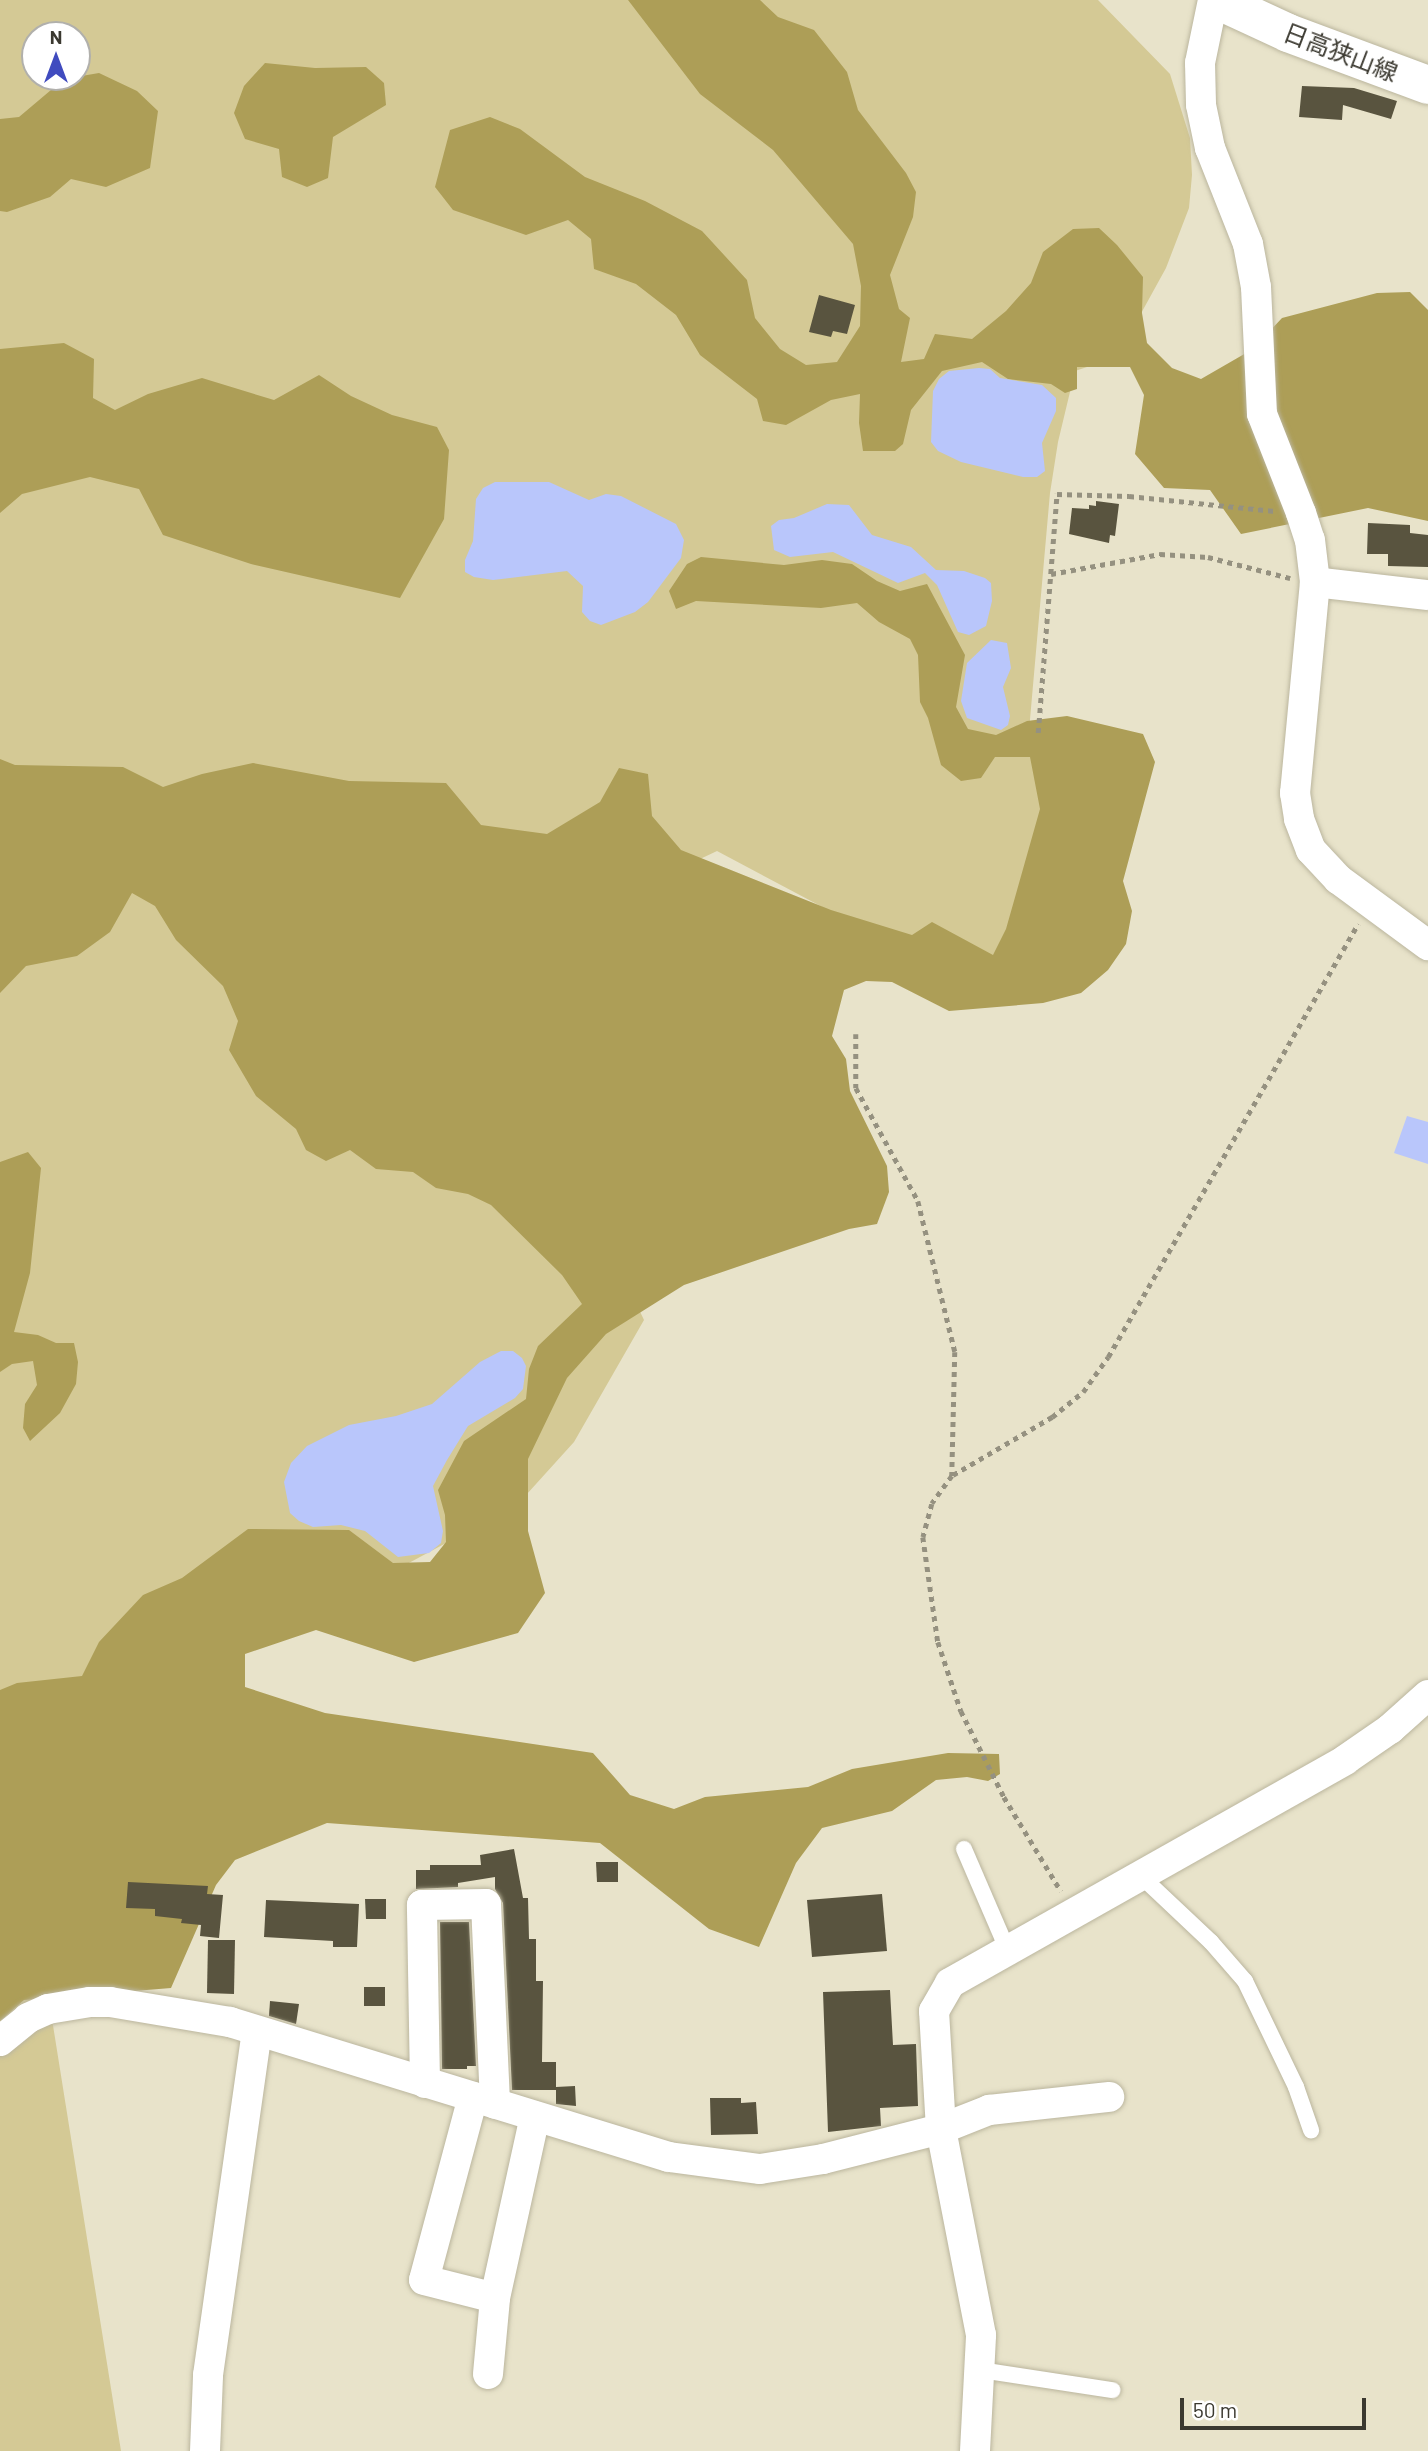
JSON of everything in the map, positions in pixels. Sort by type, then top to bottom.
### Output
[{"type":"main road","name":"日高狭山線","points":[[1215,0],[1288,33],[1428,85]]},
{"type":"street","points":[[1215,0],[1200,63],[1201,105],[1210,148],[1248,244],[1256,287],[1262,414],[1310,541],[1315,582],[1295,793],[1299,819],[1311,850],[1338,879],[1428,945]]},
{"type":"street","points":[[1315,582],[1428,595]]},
{"type":"street","points":[[975,2451],[981,2335],[942,2129],[934,2011],[950,1983],[1345,1760],[1390,1729],[1428,1695]]},
{"type":"street","points":[[425,2083],[422,1905],[486,1904],[484,2101],[424,2280],[495,2298]]},
{"type":"street","points":[[0,2041],[28,2018],[48,2009],[90,2002],[110,2002],[230,2022],[669,2157],[760,2169],[824,2159],[942,2129],[989,2110],[1109,2097]]},
{"type":"street","points":[[205,2451],[208,2375],[257,2032]]},
{"type":"street","points":[[488,2374],[495,2298],[536,2116]]},
{"type":"lane","points":[[964,1849],[1007,1949]]},
{"type":"lane","points":[[1142,1877],[1211,1942],[1245,1982],[1296,2087],[1311,2130]]},
{"type":"lane","points":[[981,2370],[1112,2390]]},
{"type":"path","points":[[1038,733],[1057,494],[1129,496],[1301,513]]},
{"type":"path","points":[[1051,574],[1160,554],[1208,557],[1267,575],[1315,582]]},
{"type":"path","points":[[1076,1914],[1004,1797],[961,1711],[938,1642],[923,1537],[932,1504],[953,1476],[1052,1417],[1083,1392],[1108,1357],[1369,903]]},
{"type":"path","points":[[856,1034],[856,1088],[918,1201],[949,1324],[955,1352],[956,1386],[953,1476]]},
{"type":"shaded area","points":[[0,0],[1098,0],[1170,74],[1190,138],[1192,175],[1189,208],[1166,268],[1117,357],[1075,371],[1058,442],[1050,493],[1028,742],[1073,739],[997,963],[879,937],[717,851],[476,965],[644,1320],[574,1442],[517,1505],[13,1775],[121,2451],[0,2451]]},
{"type":"shaded area","points":[[628,0],[760,0],[778,17],[814,30],[847,72],[858,110],[906,173],[916,192],[913,217],[890,275],[899,309],[910,318],[901,362],[924,359],[935,334],[972,339],[1006,311],[1031,283],[1043,252],[1073,229],[1099,228],[1117,245],[1143,277],[1142,313],[1147,343],[1172,368],[1201,379],[1253,349],[1282,318],[1377,293],[1410,292],[1428,310],[1428,521],[1368,508],[1241,534],[1210,490],[1164,488],[1135,454],[1144,395],[1130,367],[1077,367],[1077,389],[1065,393],[1051,384],[1008,379],[982,362],[942,371],[911,410],[903,444],[895,451],[863,451],[859,423],[860,394],[831,400],[786,425],[763,421],[757,399],[700,355],[676,315],[636,284],[594,269],[591,239],[568,220],[526,235],[453,210],[435,187],[450,130],[490,117],[520,129],[585,177],[645,201],[702,231],[747,280],[755,318],[780,349],[806,365],[837,362],[860,326],[861,286],[853,244],[773,150],[700,94]]},
{"type":"shaded area","points":[[265,63],[315,68],[366,67],[384,83],[386,105],[333,137],[328,178],[307,187],[282,177],[279,149],[245,139],[234,113],[244,86]]},
{"type":"shaded area","points":[[99,73],[137,91],[158,111],[150,168],[106,187],[71,179],[50,197],[7,212],[0,211],[0,119],[19,117],[50,91],[91,91],[91,74]]},
{"type":"shaded area","points":[[64,343],[94,359],[93,398],[115,410],[148,394],[202,378],[274,400],[319,375],[351,396],[392,415],[437,427],[449,450],[444,519],[400,598],[251,564],[163,535],[139,489],[90,477],[22,494],[0,513],[0,349]]},
{"type":"shaded area","points":[[701,557],[784,565],[822,560],[852,564],[877,581],[900,591],[927,584],[965,655],[956,707],[968,729],[996,735],[1027,721],[1067,716],[1143,734],[1155,762],[1123,881],[1132,911],[1126,944],[1108,970],[1081,993],[1043,1003],[949,1011],[892,982],[866,981],[844,990],[832,1036],[846,1059],[850,1091],[887,1166],[889,1192],[877,1224],[849,1229],[684,1285],[606,1334],[567,1378],[528,1459],[528,1531],[545,1593],[518,1633],[414,1662],[316,1630],[245,1654],[245,1687],[325,1713],[593,1753],[630,1795],[674,1809],[705,1797],[808,1787],[852,1769],[948,1753],[999,1754],[1000,1774],[988,1781],[967,1777],[936,1780],[892,1811],[822,1828],[796,1863],[759,1947],[709,1929],[600,1843],[327,1823],[235,1860],[216,1885],[171,1988],[24,2000],[0,2021],[0,1690],[17,1683],[82,1676],[99,1642],[143,1595],[182,1578],[248,1529],[349,1530],[393,1563],[430,1562],[446,1542],[445,1515],[438,1490],[464,1441],[526,1399],[529,1369],[538,1346],[582,1304],[562,1275],[491,1205],[468,1194],[436,1188],[413,1172],[376,1169],[350,1150],[326,1161],[306,1150],[296,1129],[256,1096],[229,1050],[238,1021],[223,986],[176,940],[155,906],[132,893],[110,932],[77,956],[26,966],[0,993],[0,759],[15,765],[123,767],[163,787],[202,774],[253,763],[349,781],[446,783],[481,825],[547,834],[600,802],[619,768],[648,774],[652,816],[681,850],[831,910],[912,935],[932,922],[993,955],[1006,929],[1040,809],[1030,757],[995,757],[981,778],[961,781],[941,765],[928,718],[920,702],[918,655],[910,639],[879,622],[857,603],[821,608],[696,601],[676,609],[669,591],[687,564]]},
{"type":"shaded area","points":[[28,1152],[41,1168],[30,1273],[14,1332],[38,1335],[56,1343],[74,1343],[78,1362],[76,1384],[60,1413],[30,1441],[23,1428],[25,1404],[37,1385],[33,1361],[12,1364],[0,1372],[0,1162]]},
{"type":"water","points":[[990,369],[1000,378],[1042,385],[1056,398],[1056,411],[1042,443],[1045,471],[1037,477],[1023,477],[961,462],[938,451],[931,442],[933,391],[939,379],[949,371]]},
{"type":"water","points":[[495,482],[549,482],[589,500],[606,494],[621,496],[676,524],[684,540],[681,558],[648,602],[635,612],[601,625],[590,621],[582,612],[583,586],[567,571],[493,580],[474,577],[465,572],[465,560],[473,541],[476,499],[483,488]]},
{"type":"water","points":[[827,504],[849,505],[872,535],[911,547],[936,570],[964,571],[985,578],[991,583],[992,601],[986,626],[969,635],[958,632],[937,585],[925,573],[898,583],[833,552],[790,557],[774,550],[771,526],[779,520],[794,518]]},
{"type":"water","points":[[991,640],[1007,643],[1011,668],[1003,687],[1010,716],[1008,725],[1001,730],[967,718],[961,701],[967,663]]},
{"type":"water","points":[[1407,1116],[1428,1122],[1428,1164],[1394,1153]]},
{"type":"water","points":[[501,1351],[513,1351],[522,1358],[526,1366],[523,1389],[515,1398],[468,1426],[447,1460],[433,1486],[443,1531],[441,1543],[429,1553],[398,1557],[365,1531],[341,1525],[313,1527],[299,1521],[290,1513],[284,1482],[291,1463],[307,1446],[349,1425],[396,1416],[432,1404],[480,1362]]},
{"type":"building","points":[[1302,86],[1354,88],[1397,101],[1391,119],[1343,105],[1342,120],[1299,117]]},
{"type":"building","points":[[819,295],[855,305],[847,334],[833,331],[831,337],[809,332]]},
{"type":"building","points":[[1096,501],[1119,504],[1115,536],[1110,535],[1109,543],[1069,534],[1072,508],[1089,509],[1089,505],[1096,506]]},
{"type":"building","points":[[1368,523],[1410,525],[1410,533],[1428,535],[1428,567],[1388,566],[1388,554],[1367,554]]},
{"type":"building","points":[[514,1849],[523,1898],[528,1898],[529,1939],[536,1939],[536,1981],[543,1981],[542,2062],[556,2062],[556,2087],[575,2086],[576,2106],[556,2104],[556,2090],[512,2090],[503,1903],[495,1889],[495,1877],[458,1883],[458,1887],[416,1889],[416,1870],[430,1870],[430,1865],[481,1865],[480,1855]]},
{"type":"building","points":[[596,1862],[618,1862],[618,1882],[597,1882]]},
{"type":"building","points":[[128,1882],[208,1886],[207,1894],[223,1895],[219,1938],[200,1936],[201,1925],[181,1923],[182,1919],[155,1916],[155,1909],[126,1908]]},
{"type":"building","points":[[882,1894],[887,1951],[812,1957],[807,1900]]},
{"type":"building","points":[[365,1899],[386,1899],[386,1919],[366,1919]]},
{"type":"building","points":[[266,1900],[359,1904],[357,1947],[333,1947],[333,1941],[264,1937]]},
{"type":"building","points":[[440,1922],[469,1922],[476,2066],[467,2066],[467,2069],[442,2069]]},
{"type":"building","points":[[208,1940],[235,1940],[234,1994],[207,1993]]},
{"type":"building","points":[[364,1987],[385,1987],[385,2006],[364,2006]]},
{"type":"building","points":[[890,1990],[893,2045],[916,2044],[918,2106],[880,2108],[881,2126],[828,2132],[823,1992]]},
{"type":"building","points":[[270,2001],[299,2004],[296,2024],[269,2016]]},
{"type":"building","points":[[710,2098],[741,2098],[741,2103],[756,2102],[758,2134],[711,2135]]}]
